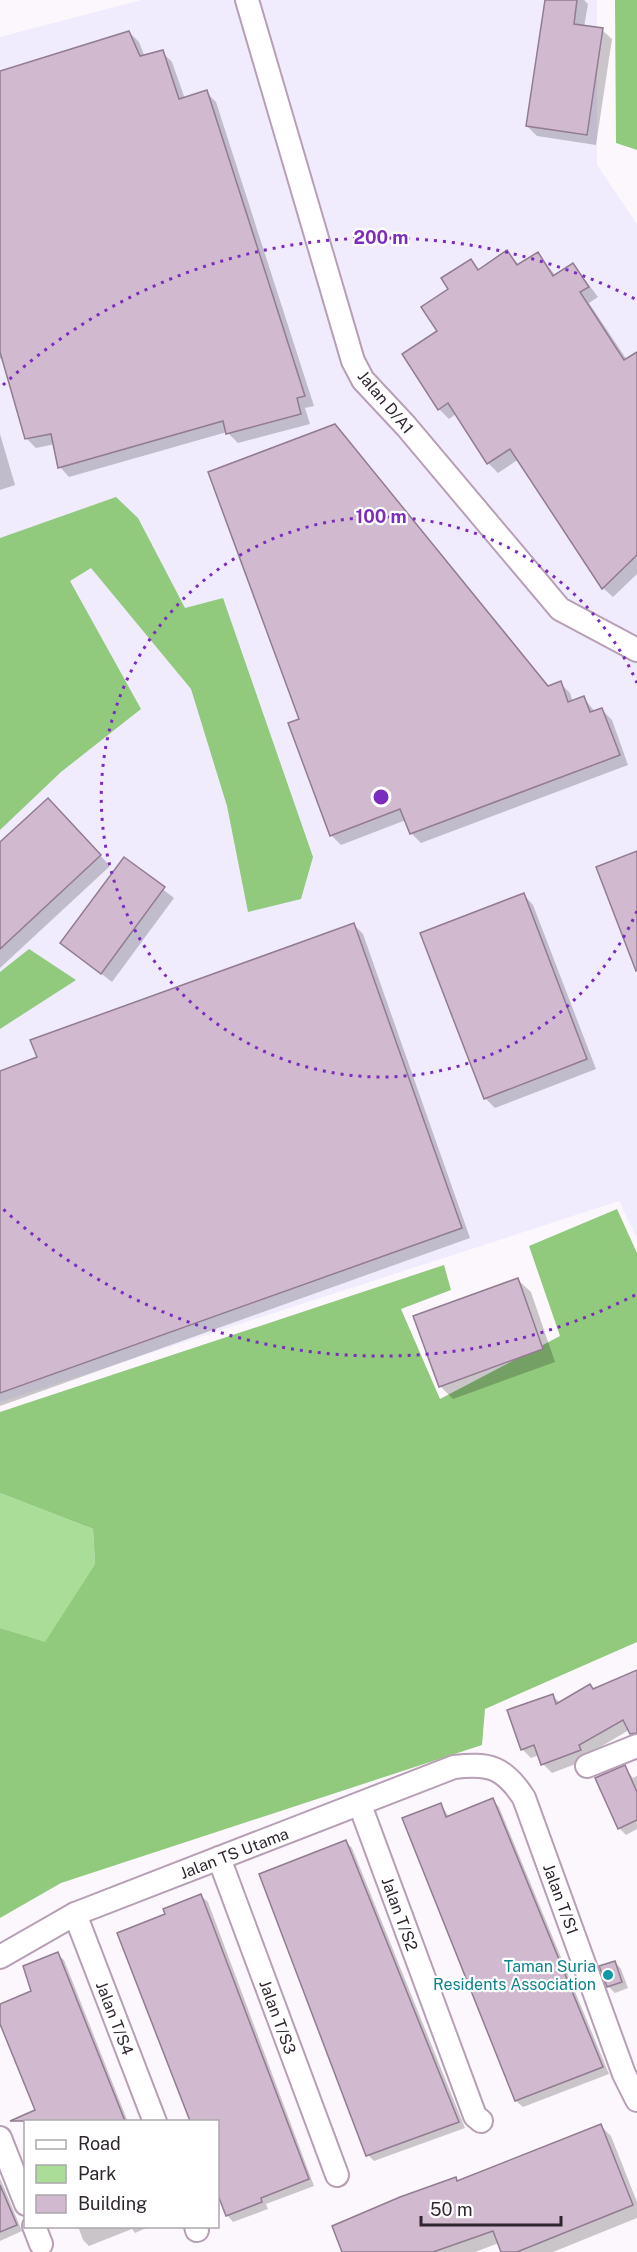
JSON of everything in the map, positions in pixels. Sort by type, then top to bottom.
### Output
[{"type":"street","name":"Jalan D/A1","points":[[247,0],[353,361],[363,380],[406,426],[560,609],[637,651]]},
{"type":"street","points":[[587,1766],[637,1746]]},
{"type":"street","name":"Jalan TS Utama","points":[[0,1957],[75,1914],[454,1767],[474,1765]]},
{"type":"street","name":"Jalan T/S1","points":[[474,1765],[494,1769],[511,1777],[524,1798],[635,2096]]},
{"type":"street","name":"Jalan T/S2","points":[[360,1805],[475,2116],[482,2121]]},
{"type":"street","name":"Jalan T/S3","points":[[219,1858],[337,2175]]},
{"type":"street","name":"Jalan T/S4","points":[[75,1914],[155,2120]]},
{"type":"street","points":[[0,2138],[24,2199]]},
{"type":"shaded area","points":[[141,0],[597,0],[597,165],[637,224],[637,1238],[619,1201],[0,1402],[0,37]]},
{"type":"green space","points":[[615,0],[637,0],[637,150],[616,143]]},
{"type":"green space","points":[[116,497],[138,518],[185,608],[223,598],[313,857],[301,899],[248,912],[227,806],[191,689],[91,568],[70,581],[141,709],[61,772],[0,830],[0,538]]},
{"type":"green space","points":[[29,949],[76,980],[0,1029],[0,972]]},
{"type":"green space","points":[[617,1209],[637,1253],[637,1642],[485,1709],[482,1745],[61,1883],[0,1918],[0,1628],[45,1642],[95,1564],[93,1529],[0,1493],[0,1412],[444,1265],[451,1290],[401,1309],[440,1399],[560,1336],[529,1246]]},
{"type":"green space","points":[[0,1493],[93,1529],[95,1564],[45,1643],[0,1628]]},
{"type":"building","points":[[545,0],[577,0],[574,24],[603,28],[587,135],[526,126]]},
{"type":"building","points":[[129,31],[140,56],[163,50],[179,99],[207,90],[305,396],[297,398],[301,414],[226,434],[223,421],[58,468],[51,434],[25,439],[0,352],[0,71]]},
{"type":"building","points":[[507,250],[517,265],[538,252],[553,276],[573,263],[589,287],[580,292],[624,360],[637,352],[637,555],[602,589],[510,449],[487,464],[448,403],[438,410],[402,354],[437,331],[421,307],[448,289],[441,278],[471,259],[478,270]]},
{"type":"building","points":[[335,424],[548,686],[561,681],[568,702],[584,696],[590,712],[602,708],[620,755],[410,834],[400,809],[330,836],[288,723],[299,719],[208,472]]},
{"type":"building","points":[[48,798],[101,855],[0,949],[0,842]]},
{"type":"building","points":[[637,851],[637,970],[636,971],[596,867]]},
{"type":"building","points":[[124,857],[165,887],[101,974],[60,943]]},
{"type":"building","points":[[524,893],[587,1059],[484,1099],[420,933]]},
{"type":"building","points":[[354,923],[462,1228],[0,1393],[0,1071],[37,1057],[30,1040]]},
{"type":"building","points":[[518,1278],[543,1349],[439,1387],[413,1316]]},
{"type":"building","points":[[637,1670],[637,1733],[630,1734],[623,1720],[579,1745],[581,1750],[541,1765],[534,1745],[521,1750],[507,1710],[553,1694],[556,1704],[590,1684],[593,1689]]},
{"type":"building","points":[[625,1765],[637,1792],[637,1820],[618,1829],[595,1778]]},
{"type":"building","points":[[493,1798],[603,2067],[515,2101],[402,1818],[441,1803],[446,1817]]},
{"type":"building","points":[[346,1840],[459,2122],[366,2156],[259,1874]]},
{"type":"building","points":[[201,1894],[309,2179],[261,2198],[262,2202],[226,2216],[219,2198],[219,2120],[190,2120],[117,1933],[165,1914],[163,1909]]},
{"type":"building","points":[[58,1952],[125,2120],[10,2121],[35,2110],[0,2024],[0,2004],[31,1991],[23,1966]]},
{"type":"building","name":"Taman Suria Residents Association","points":[[615,1961],[622,1982],[607,1987],[599,1966]]},
{"type":"building","points":[[601,2124],[633,2205],[517,2252],[501,2252],[493,2231],[433,2252],[342,2252],[332,2226],[400,2197],[456,2177],[457,2181]]},
{"type":"building","points":[[0,2185],[17,2225],[0,2232]]},
{"type":"place","name":"Taman Suria Residents Association","points":[[608,1975]]}]
